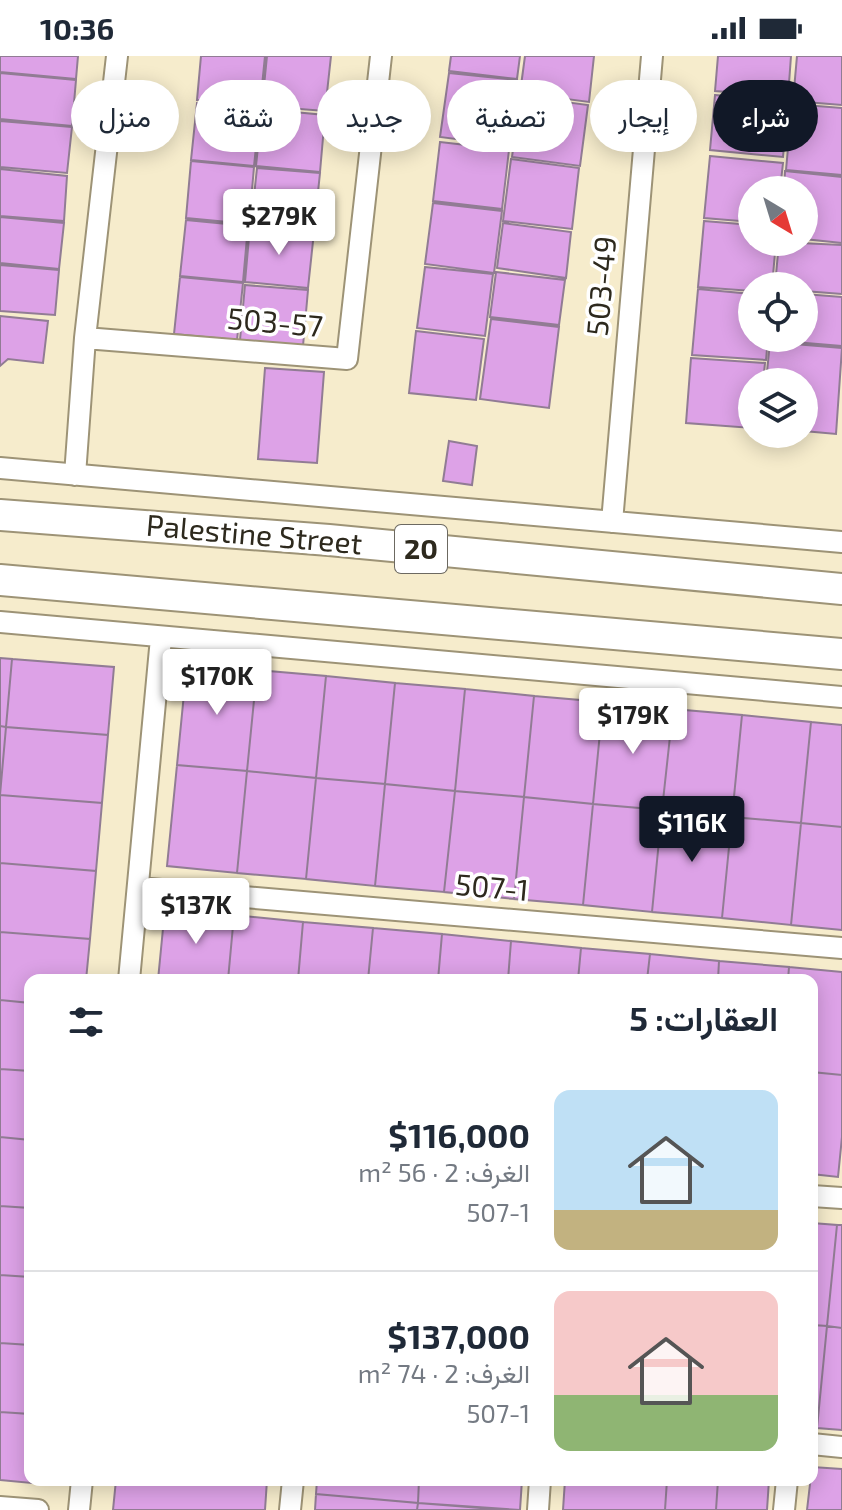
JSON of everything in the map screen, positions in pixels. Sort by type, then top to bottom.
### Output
[{"type":"main road","name":"Palestine Street","points":[[0,515],[329,540],[842,589]]},
{"type":"main road","name":"20","points":[[0,580],[842,654]]},
{"type":"street","points":[[75,475],[85,338],[117,56]]},
{"type":"street","name":"503-57","points":[[85,338],[347,359],[381,56]]},
{"type":"street","name":"503-49","points":[[612,522],[652,56]]},
{"type":"street","points":[[0,468],[842,542]]},
{"type":"street","points":[[0,622],[842,697]]},
{"type":"street","points":[[130,974],[161,638]]},
{"type":"street","name":"507-1","points":[[138,888],[842,948]]},
{"type":"street","points":[[818,1196],[842,1198]]},
{"type":"street","points":[[818,1445],[842,1447]]},
{"type":"street","points":[[79,1510],[81,1486]]},
{"type":"street","points":[[290,1510],[292,1486]]},
{"type":"street","points":[[538,1510],[540,1486]]},
{"type":"street","points":[[784,1510],[786,1486]]},
{"type":"street","points":[[0,1507],[38,1510]]},
{"type":"building","points":[[0,56],[78,56],[76,79],[0,72]]},
{"type":"building","points":[[201,56],[265,56],[263,80],[199,80]]},
{"type":"building","points":[[267,56],[331,56],[328,80],[317,80],[317,110],[301,109],[301,80],[265,80]]},
{"type":"building","points":[[451,56],[520,56],[517,79],[449,71]]},
{"type":"building","points":[[525,56],[594,56],[589,102],[574,100],[574,80],[522,80]]},
{"type":"building","points":[[718,56],[791,56],[789,80],[716,80]]},
{"type":"building","points":[[797,56],[842,56],[842,105],[818,103],[818,80],[795,80]]},
{"type":"building","points":[[0,73],[76,80],[71,80],[71,126],[0,119]]},
{"type":"building","points":[[449,73],[517,80],[448,80]]},
{"type":"building","points":[[447,87],[447,138],[440,137]]},
{"type":"building","points":[[574,103],[588,105],[580,166],[512,157],[513,152],[574,152]]},
{"type":"building","points":[[818,106],[842,108],[842,175],[786,170],[788,152],[818,152]]},
{"type":"building","points":[[301,113],[317,114],[317,152],[322,152],[320,172],[256,166],[257,152],[301,152]]},
{"type":"building","points":[[713,117],[713,150],[710,150]]},
{"type":"building","points":[[0,121],[71,127],[67,173],[0,167]]},
{"type":"building","points":[[195,122],[195,152],[255,152],[254,166],[191,160]]},
{"type":"building","points":[[440,142],[447,143],[447,152],[509,152],[502,209],[433,201]]},
{"type":"building","points":[[731,152],[783,152],[783,157]]},
{"type":"building","points":[[710,156],[783,163],[782,176],[738,176],[738,221],[704,218]]},
{"type":"building","points":[[511,159],[579,168],[572,229],[503,221]]},
{"type":"building","points":[[191,161],[254,167],[249,224],[186,218]]},
{"type":"building","points":[[257,168],[320,173],[314,230],[251,224]]},
{"type":"building","points":[[0,169],[67,176],[64,221],[0,216]]},
{"type":"building","points":[[785,171],[842,177],[842,243],[818,240],[818,176],[785,176]]},
{"type":"building","points":[[433,203],[502,211],[494,273],[425,264]]},
{"type":"building","points":[[0,217],[64,223],[59,269],[0,263]]},
{"type":"building","points":[[186,220],[248,226],[243,282],[180,276]]},
{"type":"building","points":[[704,221],[738,224],[738,256],[775,256],[773,272],[738,272],[738,290],[698,287]]},
{"type":"building","points":[[503,223],[571,232],[566,278],[497,268]]},
{"type":"building","points":[[250,226],[314,232],[308,288],[245,282]]},
{"type":"building","points":[[818,244],[842,245],[842,294],[818,292],[818,272],[776,272],[778,256],[818,256]]},
{"type":"building","points":[[0,265],[59,270],[55,315],[0,311]]},
{"type":"building","points":[[425,267],[493,274],[485,336],[417,328]]},
{"type":"building","points":[[496,272],[565,280],[559,325],[490,317]]},
{"type":"building","points":[[180,277],[243,283],[237,340],[174,334]]},
{"type":"building","points":[[245,285],[308,290],[303,346],[240,340]]},
{"type":"building","points":[[698,289],[738,293],[738,352],[767,352],[766,360],[692,355]]},
{"type":"building","points":[[818,295],[842,297],[842,346],[818,344]]},
{"type":"building","points":[[0,316],[48,321],[43,363],[8,359],[0,366]]},
{"type":"building","points":[[491,319],[559,327],[549,408],[480,399]]},
{"type":"building","points":[[416,331],[484,339],[476,400],[409,393]]},
{"type":"building","points":[[818,346],[842,348],[836,434],[818,432],[818,368],[767,368],[769,352],[818,352]]},
{"type":"building","points":[[691,358],[765,363],[764,368],[738,368],[738,427],[686,423]]},
{"type":"building","points":[[265,368],[324,372],[317,463],[258,459]]},
{"type":"building","points":[[449,441],[477,446],[472,485],[443,481]]},
{"type":"building","points":[[0,658],[12,659],[6,727],[0,726]]},
{"type":"building","points":[[12,659],[114,667],[108,735],[6,727]]},
{"type":"building","points":[[187,663],[257,670],[247,771],[177,765]]},
{"type":"building","points":[[257,670],[326,676],[316,778],[247,771]]},
{"type":"building","points":[[326,676],[395,683],[385,784],[316,778]]},
{"type":"building","points":[[395,683],[465,689],[455,791],[385,784]]},
{"type":"building","points":[[465,689],[534,696],[524,797],[455,791]]},
{"type":"building","points":[[534,696],[603,702],[593,804],[524,797]]},
{"type":"building","points":[[603,702],[673,709],[662,810],[593,804]]},
{"type":"building","points":[[673,709],[742,715],[732,817],[662,810]]},
{"type":"building","points":[[742,715],[811,722],[801,823],[732,817]]},
{"type":"building","points":[[811,722],[842,725],[842,827],[801,823]]},
{"type":"building","points":[[0,726],[6,727],[0,795]]},
{"type":"building","points":[[6,727],[108,735],[102,803],[0,795]]},
{"type":"building","points":[[177,765],[247,771],[237,873],[167,866]]},
{"type":"building","points":[[247,771],[316,778],[306,879],[237,873]]},
{"type":"building","points":[[316,778],[385,784],[375,886],[306,879]]},
{"type":"building","points":[[385,784],[455,791],[444,892],[375,886]]},
{"type":"building","points":[[455,791],[524,797],[514,899],[444,892]]},
{"type":"building","points":[[0,795],[102,803],[96,871],[0,863]]},
{"type":"building","points":[[524,797],[593,804],[583,905],[514,899]]},
{"type":"building","points":[[593,804],[662,810],[652,912],[583,905]]},
{"type":"building","points":[[662,810],[732,817],[722,918],[652,912]]},
{"type":"building","points":[[732,817],[801,823],[791,925],[722,918]]},
{"type":"building","points":[[801,823],[842,827],[842,930],[791,925]]},
{"type":"building","points":[[0,863],[96,871],[90,939],[0,932]]},
{"type":"building","points":[[165,908],[234,915],[229,974],[159,974]]},
{"type":"building","points":[[234,915],[303,922],[299,974],[229,974]]},
{"type":"building","points":[[303,922],[373,928],[369,974],[299,974]]},
{"type":"building","points":[[373,928],[442,934],[439,974],[369,974]]},
{"type":"building","points":[[0,932],[90,939],[87,974],[24,974],[24,1002],[0,1000]]},
{"type":"building","points":[[442,934],[511,941],[508,974],[439,974]]},
{"type":"building","points":[[511,941],[581,948],[579,974],[508,974]]},
{"type":"building","points":[[581,948],[650,954],[648,974],[579,974]]},
{"type":"building","points":[[650,954],[719,961],[718,974],[648,974]]},
{"type":"building","points":[[719,961],[789,967],[788,974],[718,974]]},
{"type":"building","points":[[789,967],[842,972],[842,1075],[818,1073],[818,974],[788,974]]},
{"type":"building","points":[[0,1000],[24,1002],[24,1071],[0,1069]]},
{"type":"building","points":[[0,1069],[24,1071],[24,1139],[0,1137]]},
{"type":"building","points":[[818,1073],[842,1075],[842,1137],[838,1177],[818,1175]]},
{"type":"building","points":[[0,1137],[24,1139],[24,1208],[0,1206]]},
{"type":"building","points":[[0,1206],[24,1208],[24,1277],[0,1275]]},
{"type":"building","points":[[818,1223],[837,1225],[827,1326],[818,1325]]},
{"type":"building","points":[[837,1225],[842,1225],[842,1328],[827,1326]]},
{"type":"building","points":[[0,1275],[24,1277],[24,1345],[0,1343]]},
{"type":"building","points":[[818,1325],[827,1326],[818,1418]]},
{"type":"building","points":[[827,1326],[842,1328],[842,1430],[818,1428]]},
{"type":"building","points":[[0,1343],[24,1345],[24,1414],[0,1412]]},
{"type":"building","points":[[0,1412],[24,1414],[24,1482],[0,1480]]},
{"type":"building","points":[[818,1467],[842,1469],[842,1510],[807,1510],[810,1486],[818,1486]]},
{"type":"building","points":[[115,1486],[267,1486],[265,1510],[113,1510]]},
{"type":"building","points":[[317,1486],[419,1486],[418,1503],[316,1494]]},
{"type":"building","points":[[419,1486],[522,1486],[520,1510],[418,1503]]},
{"type":"building","points":[[565,1486],[667,1486],[665,1510],[563,1510]]},
{"type":"building","points":[[667,1486],[718,1486],[716,1510],[665,1510]]},
{"type":"building","points":[[718,1486],[769,1486],[767,1510],[716,1510]]},
{"type":"building","points":[[316,1494],[418,1503],[417,1510],[315,1510]]},
{"type":"building","points":[[418,1503],[506,1510],[417,1510]]}]
